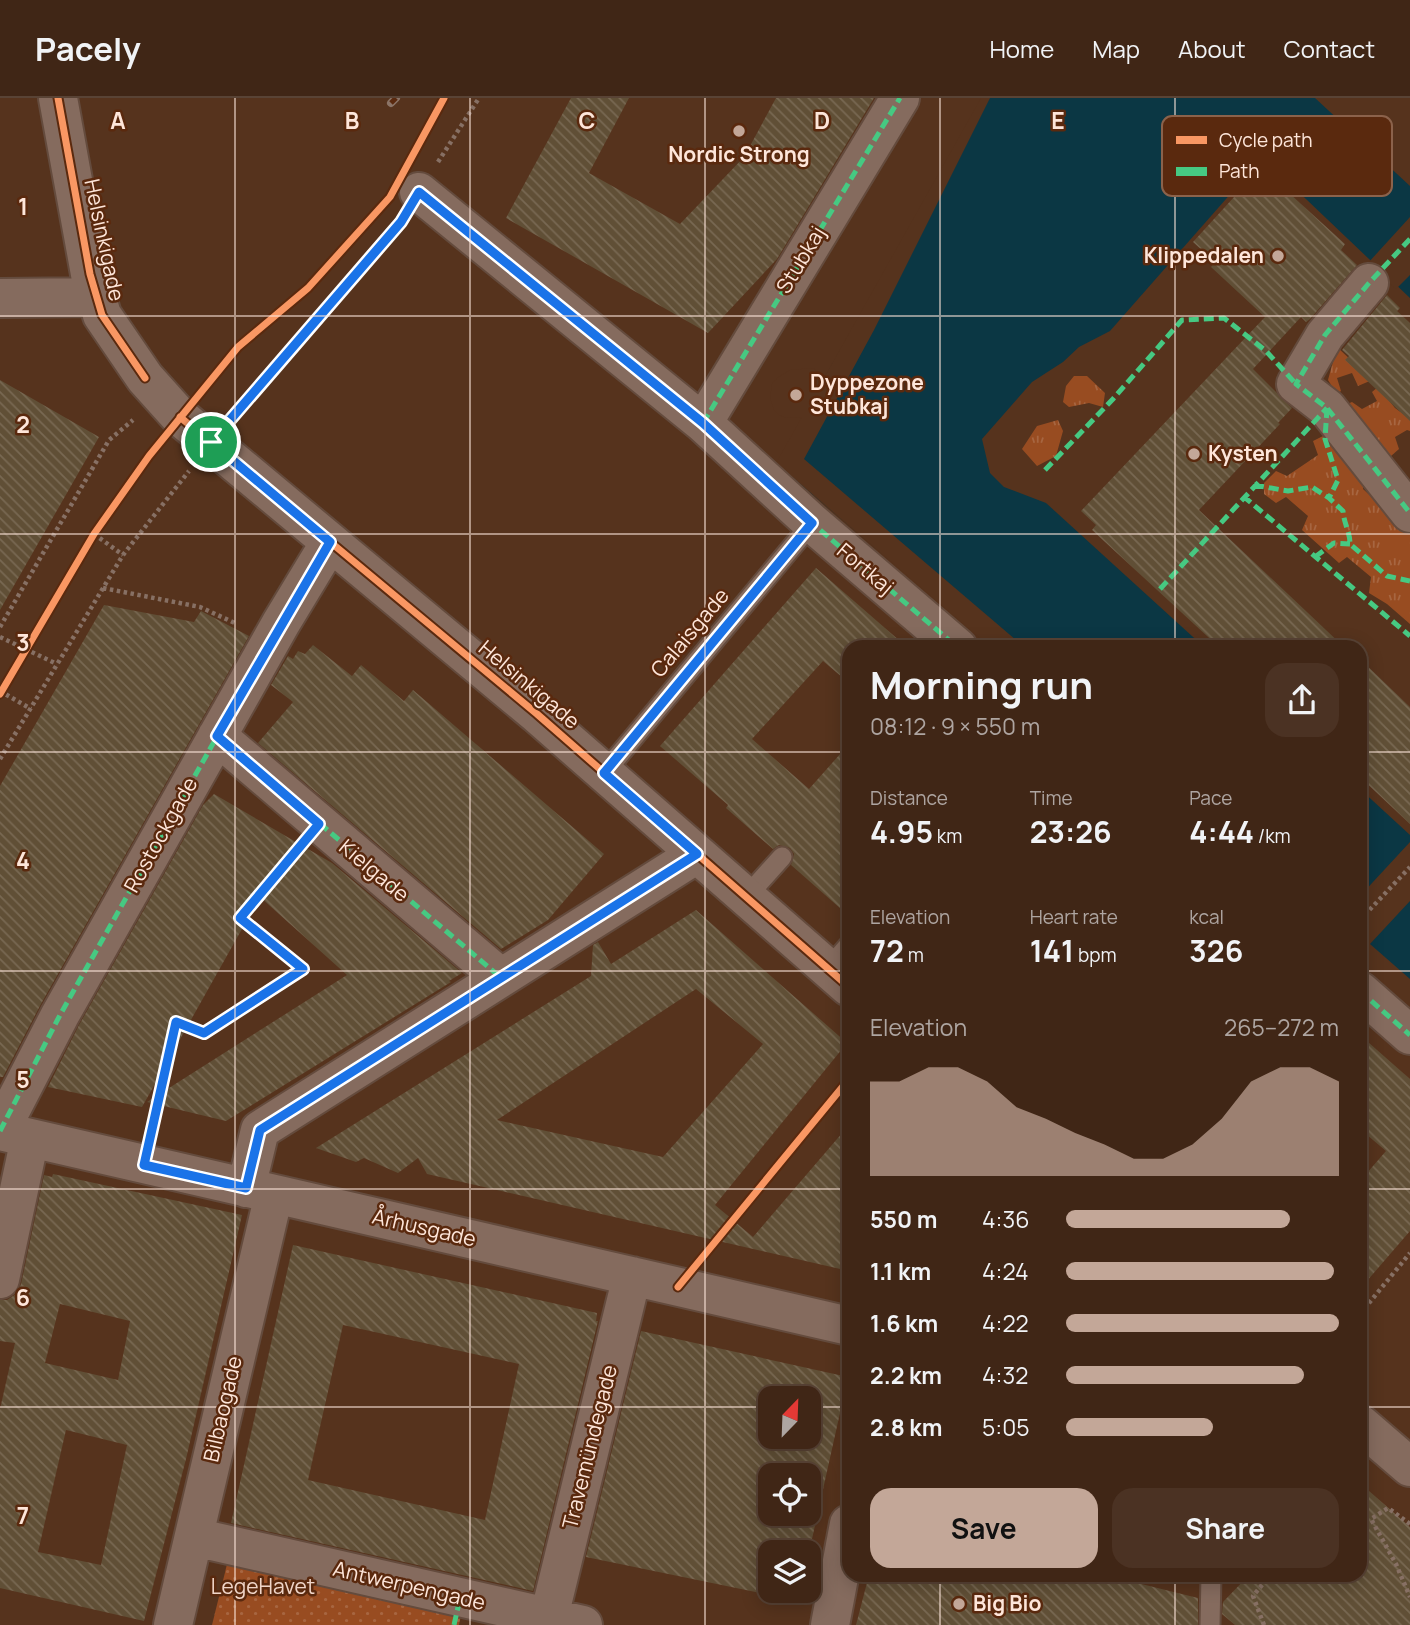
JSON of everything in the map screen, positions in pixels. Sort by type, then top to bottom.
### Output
[{"type":"street","name":"Helsinkigade","points":[[58,98],[90,274],[102,315],[145,378],[180,417],[537,714],[746,897],[842,967]]},
{"type":"street","name":"Stubkaj","points":[[703,423],[900,98]]},
{"type":"street","name":"Fortkaj","points":[[419,192],[703,423],[812,523],[949,640]]},
{"type":"street","points":[[1369,283],[1325,335],[1296,384],[1326,408],[1410,513]]},
{"type":"street","points":[[0,298],[97,297]]},
{"type":"street","name":"Rostockgade","points":[[0,1279],[10,1134],[60,1015],[271,640],[330,542]]},
{"type":"street","name":"Kielgade","points":[[217,736],[500,977]]},
{"type":"street","name":"Bilbaogade","points":[[173,1625],[194,1537],[260,1191],[260,1130],[697,854]]},
{"type":"street","points":[[1367,997],[1410,1035]]},
{"type":"street","name":"Århusgade","points":[[10,1134],[842,1324]]},
{"type":"street","name":"Travemündegade","points":[[566,1621],[632,1276]]},
{"type":"street","points":[[1367,1430],[1410,1467]]},
{"type":"street","name":"Antwerpengade","points":[[194,1537],[566,1621]]},
{"type":"street","points":[[830,1625],[842,1561]]},
{"type":"lane","name":"Calaisgade","points":[[604,773],[812,523]]},
{"type":"lane","points":[[746,897],[782,857]]},
{"type":"lane","points":[[1210,1625],[1211,1582]]},
{"type":"path","points":[[0,760],[123,555],[211,442],[401,222],[478,98]]},
{"type":"path","points":[[0,627],[110,440],[161,394]]},
{"type":"path","points":[[87,545],[101,525]]},
{"type":"path","points":[[94,534],[123,555]]},
{"type":"path","points":[[103,588],[200,607],[271,640]]},
{"type":"path","points":[[0,637],[57,664]]},
{"type":"path","points":[[19,660],[32,638]]},
{"type":"path","points":[[7,682],[0,693],[31,709]]},
{"type":"path","points":[[144,1165],[176,1022],[204,1033],[303,969],[240,918],[319,824]]},
{"type":"path","points":[[1367,913],[1410,867]]},
{"type":"path","points":[[1367,1305],[1410,1253]]},
{"type":"path","points":[[1410,1524],[1388,1508],[1371,1519],[1396,1564],[1410,1597]]},
{"type":"path","points":[[1264,1582],[1253,1596],[1264,1625]]},
{"type":"green space","points":[[1337,347],[1372,380],[1358,386],[1352,373],[1337,378],[1341,391],[1337,394],[1328,380]]},
{"type":"green space","points":[[1074,376],[1087,376],[1105,393],[1103,407],[1089,403],[1069,407],[1063,402],[1066,386]]},
{"type":"green space","points":[[1378,387],[1395,408],[1410,419],[1410,431],[1395,437],[1399,449],[1391,456],[1376,445],[1345,405],[1352,402],[1362,409],[1377,401],[1372,392]]},
{"type":"green space","points":[[1058,420],[1063,431],[1056,456],[1037,466],[1022,449],[1037,426]]},
{"type":"green space","points":[[1327,434],[1364,481],[1363,489],[1375,500],[1383,499],[1410,527],[1410,624],[1369,593],[1371,577],[1347,557],[1339,563],[1302,530],[1308,516],[1286,497],[1276,503],[1264,494],[1264,483],[1276,471],[1287,476],[1318,455],[1313,441]]},
{"type":"green space","name":"LegeHavet","points":[[233,1540],[465,1594],[459,1625],[212,1625]]},
{"type":"water","points":[[985,98],[1315,98],[1334,116],[1162,116],[1162,196],[1229,196],[1110,331],[1079,347],[1063,362],[1032,382],[982,439],[990,473],[1004,487],[1046,503],[1196,640],[984,640],[779,466],[821,384]]},
{"type":"water","points":[[1392,169],[1410,186],[1410,298],[1303,196],[1392,196]]},
{"type":"water","points":[[1367,795],[1410,835],[1410,1003],[1367,967]]},
{"type":"pier","points":[[981,98],[990,98],[874,330],[804,459],[1016,640],[982,640],[776,463],[802,417],[786,418],[774,410],[770,398],[772,384],[790,370],[813,368],[824,378]]},
{"type":"pier","points":[[1410,217],[1410,275],[1396,289],[1368,263]]},
{"type":"pier","points":[[1410,842],[1410,901],[1370,944],[1410,979],[1410,1007],[1367,971],[1367,888]]},
{"type":"building","points":[[571,98],[629,98],[589,173],[680,224],[744,157],[776,98],[874,98],[777,259],[708,333],[506,218]]},
{"type":"building","points":[[1235,196],[1292,196],[1345,244],[1341,250],[1357,265],[1310,319],[1306,322],[1301,317],[1253,369],[1292,408],[1199,510],[1337,640],[1211,640],[1092,530],[1096,525],[1081,511],[1265,317],[1211,267],[1215,262],[1193,242]]},
{"type":"building","points":[[1387,295],[1400,308],[1397,311],[1410,323],[1410,421],[1345,360],[1349,356],[1342,350]]},
{"type":"building","points":[[0,380],[99,437],[0,610]]},
{"type":"building","points":[[816,568],[899,640],[842,640],[842,677],[823,661],[752,739],[809,789],[842,752],[842,910],[791,865],[794,854],[790,848],[779,845],[773,849],[726,808],[728,805],[660,746]]},
{"type":"building","points":[[104,605],[194,622],[201,611],[249,636],[41,1004],[3,1077],[0,1077],[0,786]]},
{"type":"building","points":[[313,645],[352,676],[361,665],[404,701],[413,690],[604,854],[548,920],[501,949],[258,743],[293,702],[271,685],[288,656],[293,659],[298,651],[305,654]]},
{"type":"building","points":[[1367,666],[1410,707],[1410,824],[1367,784]]},
{"type":"building","points":[[214,794],[332,863],[462,973],[226,1121],[147,1102],[347,975],[260,897],[142,1107],[48,1087],[79,1025],[203,805]]},
{"type":"building","points":[[696,910],[842,1039],[842,1049],[715,1205],[753,1237],[842,1133],[842,1269],[427,1174],[418,1158],[398,1173],[364,1158],[356,1162],[316,1148],[591,976],[593,945],[598,942],[611,964]],"holes":[[[696,989],[763,1044],[663,1157],[497,1120]]]},
{"type":"building","points":[[1367,1041],[1410,1079],[1410,1231],[1367,1281],[1367,1173],[1386,1151],[1367,1135]]},
{"type":"building","points":[[53,1174],[242,1215],[186,1459],[144,1621],[0,1588],[0,1409],[15,1343],[0,1341],[0,1300],[7,1300],[16,1294],[21,1284],[44,1175],[52,1177]],"holes":[[[60,1304],[130,1321],[118,1380],[45,1363]],[[66,1430],[127,1445],[101,1565],[38,1552]]]},
{"type":"building","points":[[293,1245],[597,1313],[598,1321],[533,1591],[231,1523]],"holes":[[[343,1325],[519,1364],[485,1520],[308,1480]]]},
{"type":"building","points":[[641,1331],[842,1376],[842,1404],[821,1498],[821,1463],[758,1463],[758,1526],[815,1526],[812,1540],[758,1540],[758,1593],[586,1557]]},
{"type":"building","points":[[1367,1489],[1410,1527],[1410,1625],[1235,1625],[1222,1614],[1223,1602],[1242,1582],[1367,1582]]},
{"type":"building","points":[[867,1582],[1133,1582],[1198,1598],[1198,1625],[856,1625]]},
{"type":"railway","points":[[391,103],[396,98]]},
{"type":"marked path","points":[[703,423],[900,98]]},
{"type":"marked path","points":[[419,192],[703,423],[812,523],[949,640]]},
{"type":"marked path","points":[[1410,239],[1325,335],[1296,384],[1327,408],[1410,513]]},
{"type":"marked path","points":[[1045,470],[1113,399],[1182,320],[1224,318],[1266,351],[1296,384]]},
{"type":"marked path","points":[[1327,408],[1325,439],[1338,480],[1329,498],[1343,511],[1350,544],[1387,576],[1410,581]]},
{"type":"marked path","points":[[1160,589],[1327,408]]},
{"type":"marked path","points":[[1254,485],[1288,491],[1312,487],[1329,498]]},
{"type":"marked path","points":[[1243,496],[1410,636]]},
{"type":"marked path","points":[[0,1131],[60,1015],[281,623],[330,542]]},
{"type":"marked path","points":[[1315,557],[1334,543],[1350,544]]},
{"type":"marked path","points":[[217,736],[500,977]]},
{"type":"marked path","points":[[1367,997],[1410,1035]]},
{"type":"marked path","points":[[454,1625],[460,1598]]},
{"type":"cycle path","points":[[58,98],[90,274],[102,315],[145,378]]},
{"type":"cycle path","points":[[0,694],[94,534],[149,456],[238,347],[308,288],[390,197],[444,98]]},
{"type":"cycle path","points":[[180,417],[537,714],[842,981]]},
{"type":"cycle path","points":[[678,1287],[842,1088]]},
{"type":"place","name":"Nordic Strong","points":[[739,131]]},
{"type":"place","name":"Klippedalen","points":[[1278,256]]},
{"type":"place","name":"Dyppezone Stubkaj","points":[[796,395]]},
{"type":"place","name":"Kysten","points":[[1194,454]]},
{"type":"place","name":"Big Bio","points":[[959,1604]]},
{"type":"route","points":[[419,192],[703,423],[812,523],[604,773],[697,854],[260,1130],[246,1188],[144,1165],[176,1022],[204,1033],[303,969],[240,918],[319,824],[217,736],[330,542],[211,442],[401,222],[419,192]]}]
